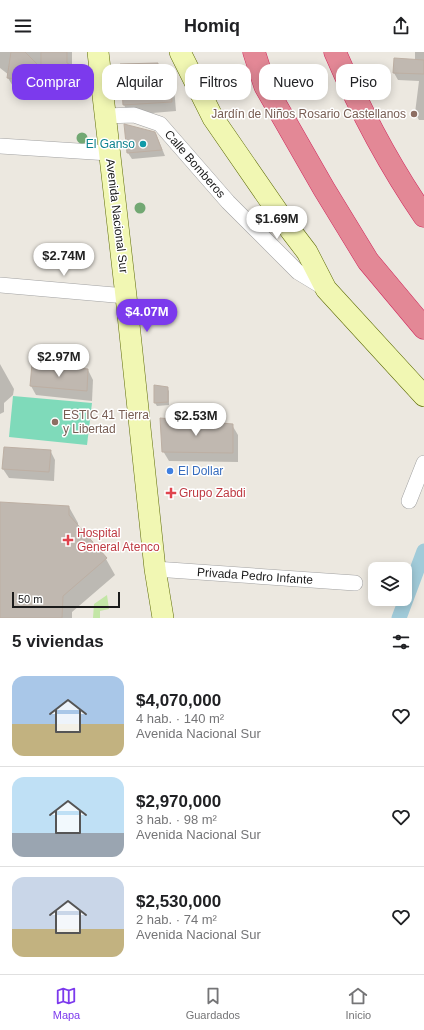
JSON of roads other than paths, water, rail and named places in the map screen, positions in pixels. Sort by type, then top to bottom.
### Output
[{"type":"highway","points":[[254,52],[265,86],[324,189],[368,261],[422,326]]},
{"type":"highway","points":[[335,52],[370,124],[408,193],[424,216]]},
{"type":"main road","name":"Avenida Nacional Sur","points":[[98,52],[155,569],[163,618]]},
{"type":"main road","points":[[180,52],[213,118],[290,231],[307,252],[326,289],[424,396]]},
{"type":"street","name":"Calle Bomberos","points":[[105,116],[134,115],[160,124],[228,202],[298,272],[326,289]]},
{"type":"street","points":[[0,146],[109,153]]},
{"type":"street","points":[[0,285],[126,296]]},
{"type":"street","points":[[409,501],[424,463]]},
{"type":"street","name":"Privada Pedro Infante","points":[[155,569],[355,583]]},
{"type":"waterway","points":[[399,618],[424,551]]},
{"type":"place","name":"Jardín de Niños Rosario Castellanos","points":[[414,114]]},
{"type":"place","name":"El Ganso","points":[[143,144]]},
{"type":"place","name":"ESTIC 41 Tierra y Libertad","points":[[55,422]]},
{"type":"place","name":"El Dollar","points":[[170,471]]},
{"type":"place","name":"Grupo Zabdi","points":[[171,493]]},
{"type":"place","name":"Hospital General Atenco","points":[[68,540]]}]
